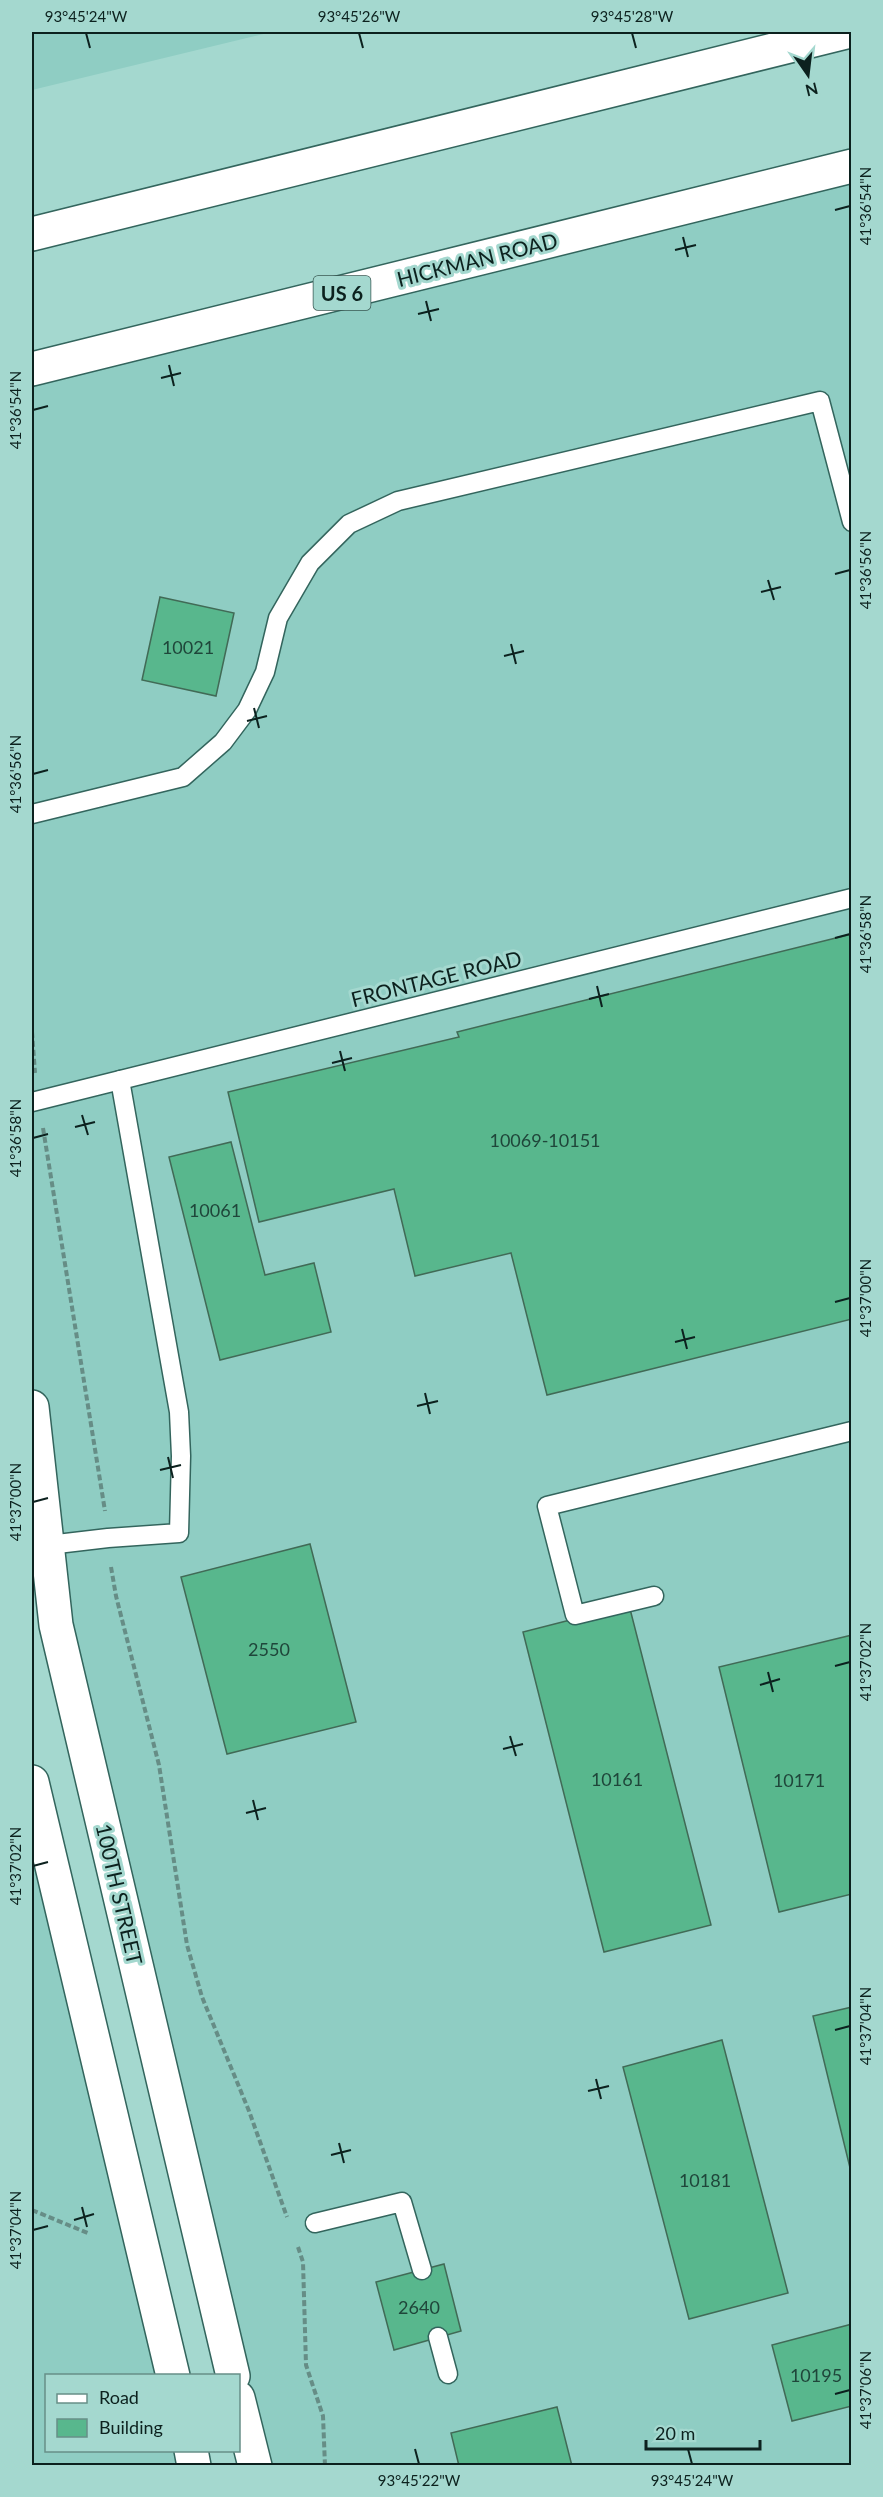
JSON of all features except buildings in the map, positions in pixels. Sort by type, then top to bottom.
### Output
[{"type":"main road","points":[[32,234],[846,32]]},
{"type":"main road","name":"HICKMAN ROAD","points":[[32,369],[852,166]]},
{"type":"main road","name":"100TH STREET","points":[[32,1407],[39,1546],[233,2374]]},
{"type":"main road","points":[[32,1782],[172,2374]]},
{"type":"main road","points":[[240,2406],[255,2466]]},
{"type":"lane","points":[[32,814],[183,777],[224,742],[247,710],[266,672],[278,618],[310,563],[349,524],[398,501],[820,401],[851,521]]},
{"type":"lane","name":"FRONTAGE ROAD","points":[[36,1101],[852,898]]},
{"type":"lane","points":[[39,1546],[179,1533],[181,1456],[179,1413],[120,1080]]},
{"type":"lane","points":[[654,1596],[575,1615],[547,1506],[852,1431]]},
{"type":"lane","points":[[315,2223],[402,2202],[422,2270]]},
{"type":"lane","points":[[438,2337],[448,2374]]},
{"type":"path","points":[[32,1032],[36,1101],[116,1596],[159,1765],[187,1945],[201,1997],[249,2111],[288,2218]]},
{"type":"path","points":[[32,2210],[90,2234]]},
{"type":"path","points":[[295,2240],[303,2262],[306,2365],[323,2416],[325,2466]]},
{"type":"shaded area","points":[[32,32],[272,32],[32,90]]},
{"type":"shaded area","points":[[851,166],[851,2465],[255,2465],[240,2402],[240,2374],[233,2374],[56,1625],[32,1407],[32,369]]},
{"type":"shaded area","points":[[32,1790],[173,2374],[45,2374],[45,2452],[191,2452],[194,2465],[32,2465]]}]
